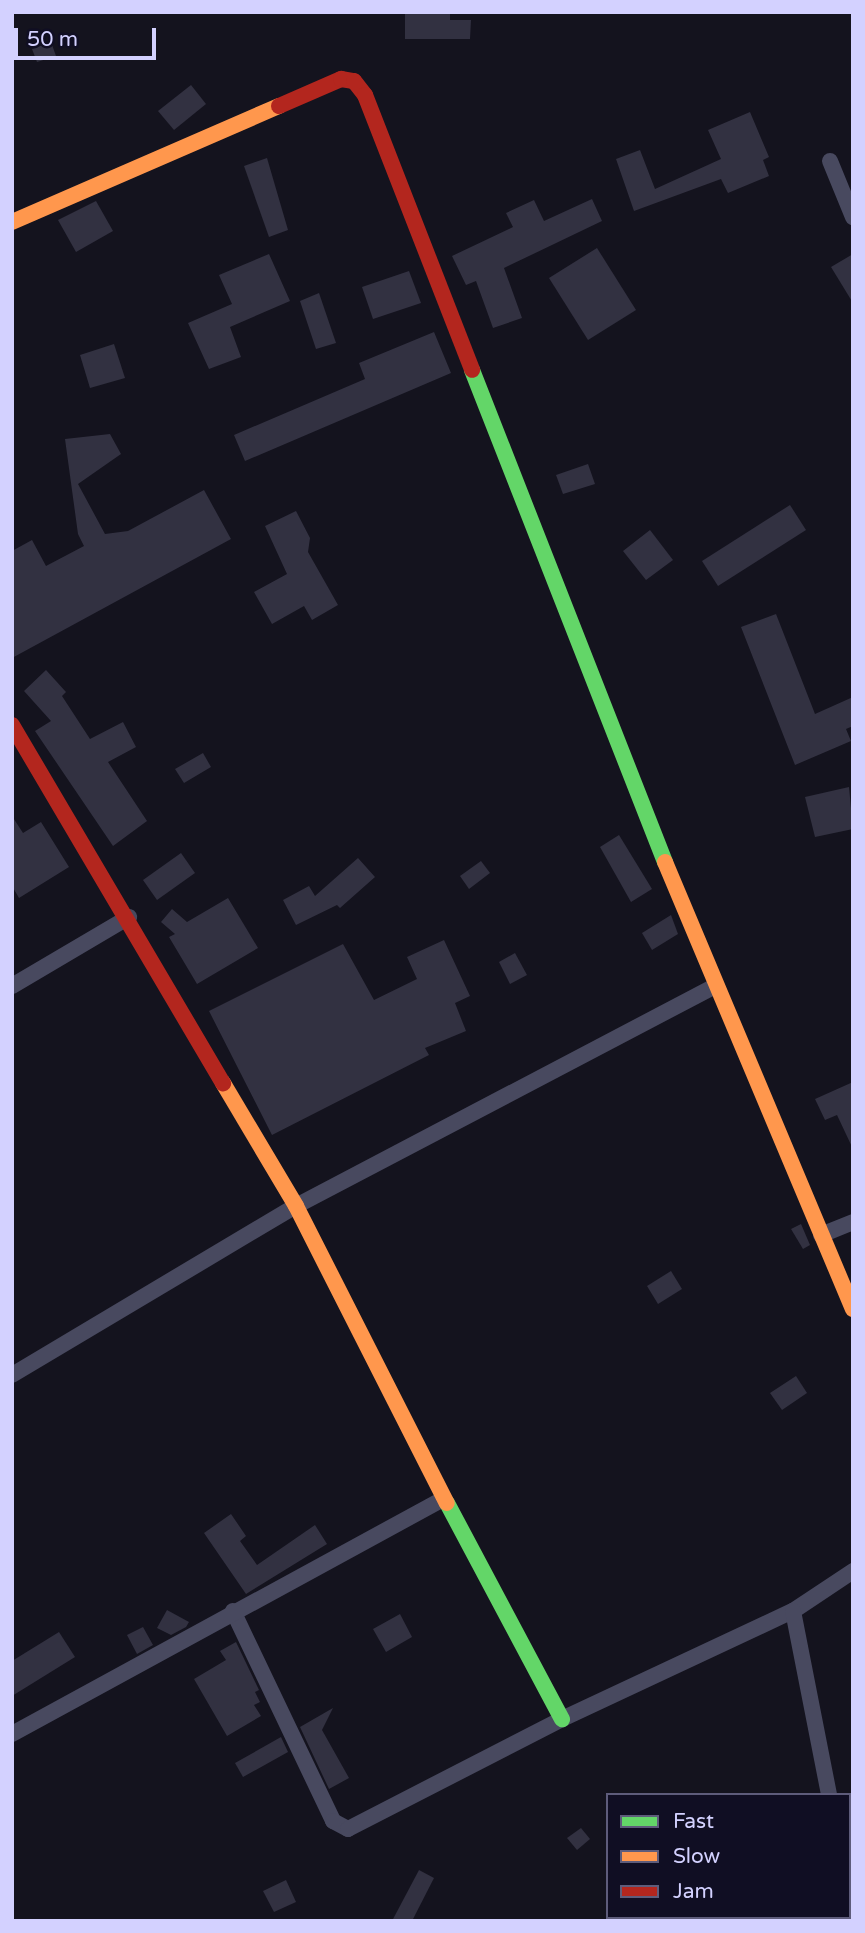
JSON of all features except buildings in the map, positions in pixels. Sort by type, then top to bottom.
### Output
[{"type":"street","points":[[12,222],[341,79],[354,81],[365,95],[714,987],[853,1309]]},
{"type":"street","points":[[830,161],[853,216]]},
{"type":"street","points":[[12,725],[129,917],[296,1206],[444,1498],[562,1718]]},
{"type":"street","points":[[12,986],[129,917]]},
{"type":"street","points":[[12,1375],[296,1206],[714,987]]},
{"type":"street","points":[[821,1235],[853,1222]]},
{"type":"street","points":[[12,1734],[444,1498]]},
{"type":"street","points":[[233,1611],[333,1821],[348,1829],[562,1718],[793,1611],[853,1571]]},
{"type":"street","points":[[793,1611],[829,1793]]},
{"type":"traffic: fast","points":[[472,370],[665,862]]},
{"type":"traffic: fast","points":[[447,1503],[562,1719]]},
{"type":"traffic: slow","points":[[12,222],[279,106]]},
{"type":"traffic: slow","points":[[665,862],[853,1309]]},
{"type":"traffic: slow","points":[[223,1083],[296,1206],[447,1503]]},
{"type":"traffic: jam","points":[[279,106],[341,79],[354,81],[365,95],[472,370]]},
{"type":"traffic: jam","points":[[12,725],[223,1083]]}]
